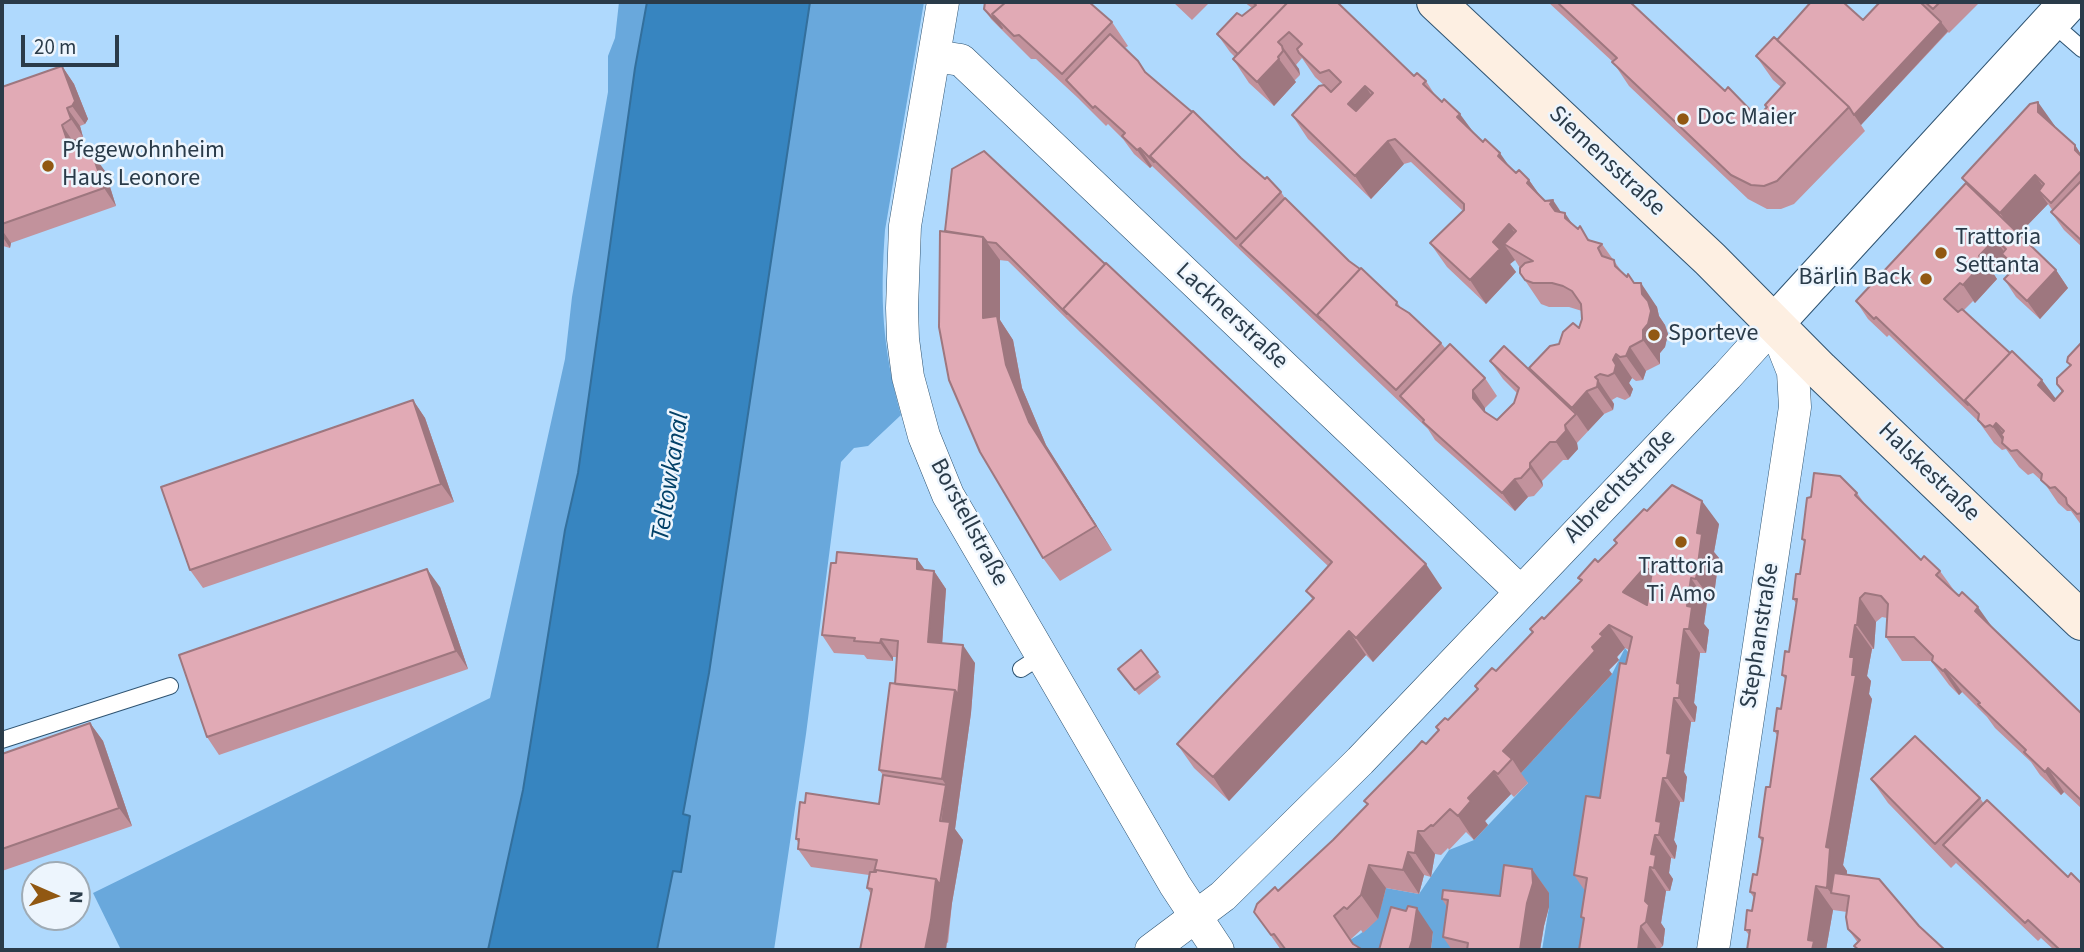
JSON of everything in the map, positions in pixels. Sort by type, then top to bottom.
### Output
[{"type":"main road","name":"Siemensstraße","points":[[1436,2],[1710,259],[1774,324]]},
{"type":"main road","name":"Halskestraße","points":[[1774,324],[2082,621]]},
{"type":"street","name":"Borstellstraße","points":[[943,2],[905,226],[903,339],[908,377],[924,436],[948,495],[1031,663],[1218,950]]},
{"type":"street","name":"Albrechtstraße","points":[[1151,950],[1223,897],[1360,761],[1727,376],[2060,12]]},
{"type":"street","name":"Lacknerstraße","points":[[934,56],[961,60],[1521,592]]},
{"type":"street","name":"Stephanstraße","points":[[1713,950],[1795,407],[1793,372],[1774,324]]},
{"type":"lane","points":[[2060,12],[2082,49]]},
{"type":"lane","points":[[2,740],[170,686]]},
{"type":"shaded area","points":[[619,2],[647,2],[635,68],[578,473],[565,530],[523,790],[488,950],[121,950],[93,893],[490,698],[565,359],[572,297],[608,92],[608,56],[615,38]]},
{"type":"shaded area","points":[[810,2],[924,2],[883,255],[886,345],[901,415],[868,446],[854,448],[841,462],[806,734],[774,950],[657,950],[673,871],[681,872],[690,816],[683,814],[709,673]]},
{"type":"shaded area","points":[[1625,648],[1644,673],[1597,950],[1542,950],[1549,907],[1459,950],[1431,950],[1433,932],[1402,950],[1358,950],[1350,940],[1371,925],[1381,906],[1386,888],[1419,894],[1449,850],[1474,840],[1528,783],[1519,775],[1612,674]]},
{"type":"water","name":"Teltowkanal","points":[[647,2],[810,2],[709,673],[683,814],[690,816],[681,872],[673,871],[657,950],[488,950],[523,790],[565,530],[578,473],[635,68]]},
{"type":"building","points":[[985,2],[1006,2],[992,14],[1002,28],[984,9]]},
{"type":"building","points":[[1006,2],[1089,2],[1112,22],[1062,74],[1019,35],[1014,36],[992,14]]},
{"type":"building","points":[[1252,2],[1288,2],[1238,54],[1217,34],[1237,13],[1242,16],[1256,5]]},
{"type":"building","points":[[1288,2],[1337,2],[1414,76],[1417,73],[1426,81],[1423,84],[1460,114],[1457,117],[1483,142],[1485,139],[1500,153],[1498,156],[1516,173],[1519,170],[1529,180],[1527,183],[1545,201],[1553,200],[1550,204],[1555,211],[1565,213],[1565,218],[1578,229],[1580,226],[1588,240],[1602,244],[1598,248],[1602,256],[1614,260],[1615,266],[1627,277],[1628,274],[1634,283],[1641,283],[1642,294],[1651,311],[1648,324],[1643,330],[1643,340],[1630,347],[1626,356],[1620,357],[1616,354],[1613,360],[1616,365],[1614,373],[1595,377],[1598,380],[1597,387],[1587,391],[1572,408],[1529,368],[1550,346],[1559,344],[1563,332],[1573,323],[1579,328],[1582,319],[1581,304],[1572,291],[1563,286],[1525,280],[1520,268],[1533,261],[1504,244],[1516,231],[1509,224],[1493,242],[1500,249],[1470,280],[1430,243],[1464,210],[1464,204],[1395,139],[1388,141],[1355,176],[1292,115],[1319,86],[1324,85],[1331,92],[1341,82],[1329,70],[1320,73],[1299,53],[1297,49],[1302,44],[1289,32],[1278,42],[1283,51],[1279,59],[1257,82],[1233,59]],"holes":[[[1365,86],[1373,93],[1356,111],[1348,104]]]},
{"type":"building","points":[[1557,2],[1630,2],[1725,91],[1728,87],[1758,118],[1767,107],[1765,105],[1785,83],[1756,56],[1774,37],[1849,107],[1777,181],[1764,186],[1751,185],[1731,175],[1612,62],[1617,58]]},
{"type":"building","points":[[1811,2],[1843,2],[1863,20],[1880,2],[1920,2],[1941,22],[1854,115],[1849,107],[1777,40]]},
{"type":"building","points":[[1925,2],[1940,2],[1933,9]]},
{"type":"building","points":[[1110,34],[1138,61],[1145,72],[1192,112],[1150,156],[1154,162],[1140,148],[1137,150],[1122,136],[1125,133],[1095,106],[1093,108],[1066,80]]},
{"type":"building","name":"Pfegewohnheim Haus Leonore","points":[[62,66],[75,101],[67,108],[71,119],[62,125],[68,143],[75,140],[83,154],[92,153],[104,188],[2,224],[2,87]]},
{"type":"building","points":[[2038,102],[2038,112],[2075,145],[2075,150],[2082,157],[2082,170],[2051,203],[2039,191],[2044,184],[2035,175],[2000,213],[1962,178],[2030,104]]},
{"type":"building","points":[[1193,111],[1281,192],[1236,239],[1150,156]]},
{"type":"building","points":[[984,151],[1105,264],[1063,309],[1067,314],[996,243],[987,242],[983,237],[945,231],[952,169]]},
{"type":"building","points":[[2082,180],[2082,241],[2051,212]]},
{"type":"building","points":[[1966,183],[2056,270],[2027,301],[2004,279],[2016,267],[2002,254],[2006,249],[1995,239],[1979,256],[1985,261],[1963,285],[1960,283],[1944,299],[1958,312],[1962,309],[2010,353],[1965,400],[1968,405],[1856,301]]},
{"type":"building","points":[[1285,198],[1360,269],[1317,315],[1321,320],[1240,245]]},
{"type":"building","points":[[940,231],[983,237],[983,318],[997,316],[1006,365],[1029,422],[1096,526],[1043,558],[980,452],[949,380],[939,327]]},
{"type":"building","points":[[1106,263],[1426,564],[1356,638],[1349,631],[1213,777],[1177,744],[1314,598],[1306,591],[1332,562],[1063,309]]},
{"type":"building","points":[[1361,268],[1397,302],[1396,305],[1409,313],[1441,343],[1396,390],[1317,315]]},
{"type":"building","points":[[2082,342],[2082,513],[2077,514],[2055,487],[2050,488],[2041,480],[2042,474],[2017,450],[2011,451],[2002,443],[2001,435],[2004,431],[1996,423],[1993,427],[1985,427],[1978,420],[1979,414],[1965,400],[2012,351],[2042,380],[2038,385],[2054,401],[2063,391],[2057,384],[2057,378],[2071,365],[2067,362],[2068,357]]},
{"type":"building","points":[[1450,344],[1485,378],[1473,390],[1473,398],[1485,412],[1497,420],[1514,403],[1519,388],[1490,361],[1504,346],[1576,414],[1565,425],[1566,431],[1556,442],[1550,442],[1530,463],[1530,468],[1521,478],[1515,479],[1502,493],[1423,422],[1400,396]]},
{"type":"building","points":[[413,400],[441,484],[190,570],[161,487]]},
{"type":"building","points":[[1814,473],[1840,476],[1857,493],[1855,495],[1921,560],[1924,556],[1940,571],[1936,575],[1959,596],[1962,592],[1978,607],[1975,611],[2082,714],[2082,801],[2048,768],[2045,772],[2024,752],[2026,750],[1978,704],[1980,703],[1945,669],[1943,671],[1932,661],[1933,656],[1914,637],[1886,637],[1888,604],[1881,596],[1865,593],[1860,598],[1850,657],[1854,657],[1852,675],[1856,675],[1826,847],[1830,848],[1827,888],[1816,886],[1808,940],[1814,941],[1812,950],[1747,950],[1750,930],[1745,930],[1747,910],[1752,911],[1755,893],[1750,892],[1753,874],[1757,875],[1763,838],[1759,837],[1778,731],[1774,731],[1777,708],[1781,709],[1786,676],[1782,675],[1785,651],[1789,652],[1797,599],[1793,599],[1796,574],[1800,574],[1807,498],[1811,497]]},
{"type":"building","points":[[1672,485],[1702,501],[1697,533],[1702,534],[1696,579],[1691,578],[1687,606],[1692,607],[1689,629],[1684,629],[1677,683],[1680,684],[1679,698],[1674,698],[1667,753],[1671,754],[1667,778],[1663,778],[1656,821],[1661,822],[1651,854],[1656,855],[1654,868],[1650,867],[1645,901],[1649,905],[1646,922],[1641,926],[1638,950],[1579,950],[1587,878],[1574,875],[1586,796],[1600,798],[1620,663],[1626,664],[1632,637],[1609,625],[1592,647],[1595,651],[1503,751],[1512,759],[1498,774],[1494,771],[1468,798],[1471,801],[1458,816],[1450,809],[1433,826],[1418,831],[1415,853],[1408,852],[1403,870],[1369,865],[1361,895],[1347,909],[1344,907],[1334,916],[1353,944],[1363,950],[1286,950],[1254,912],[1257,904],[1275,887],[1278,891],[1333,840],[1368,804],[1364,801],[1422,741],[1426,744],[1439,730],[1436,727],[1445,718],[1448,720],[1478,689],[1475,686],[1492,668],[1496,671],[1533,632],[1530,629],[1542,617],[1544,619],[1582,580],[1578,578],[1595,559],[1598,562],[1617,543],[1614,540],[1644,509],[1647,511]],"holes":[[[1645,567],[1652,571],[1647,605],[1623,592]]]},
{"type":"building","points":[[837,552],[917,559],[917,569],[934,571],[928,642],[963,645],[958,695],[955,690],[895,684],[898,641],[854,641],[855,638],[822,635],[831,563],[836,563]]},
{"type":"building","points":[[427,569],[456,651],[207,737],[179,655]]},
{"type":"building","points":[[1141,650],[1158,672],[1135,690],[1118,669]]},
{"type":"building","points":[[890,683],[955,690],[942,779],[879,770]]},
{"type":"building","points":[[90,723],[119,808],[2,849],[2,754]]},
{"type":"building","points":[[1915,736],[1980,798],[1935,844],[1871,779]]},
{"type":"building","points":[[883,775],[946,785],[940,821],[950,822],[940,885],[936,879],[876,870],[874,872],[877,860],[798,849],[799,839],[796,839],[800,802],[805,803],[806,793],[879,804]]},
{"type":"building","points":[[1987,800],[2068,877],[2071,873],[2082,884],[2082,950],[2060,950],[2028,920],[2025,923],[1943,845]]},
{"type":"building","points":[[1504,865],[1532,869],[1533,883],[1520,950],[1467,950],[1468,943],[1443,937],[1448,900],[1442,899],[1443,890],[1500,896]]},
{"type":"building","points":[[876,870],[936,879],[925,950],[860,950],[872,889],[867,888],[870,872]]},
{"type":"building","points":[[1834,873],[1879,879],[1919,926],[1945,950],[1859,950],[1854,946],[1860,940],[1848,929],[1846,917],[1849,896],[1831,893]]},
{"type":"building","points":[[1408,906],[1417,908],[1409,950],[1379,950],[1391,907],[1406,911]]},
{"type":"place","name":"Doc Maier","points":[[1683,119]]},
{"type":"place","name":"Pfegewohnheim Haus Leonore","points":[[48,166]]},
{"type":"place","name":"Trattoria Settanta","points":[[1941,253]]},
{"type":"place","name":"Bärlin Back","points":[[1926,279]]},
{"type":"place","name":"Sporteve","points":[[1654,335]]},
{"type":"place","name":"Trattoria Ti Amo","points":[[1681,542]]}]
